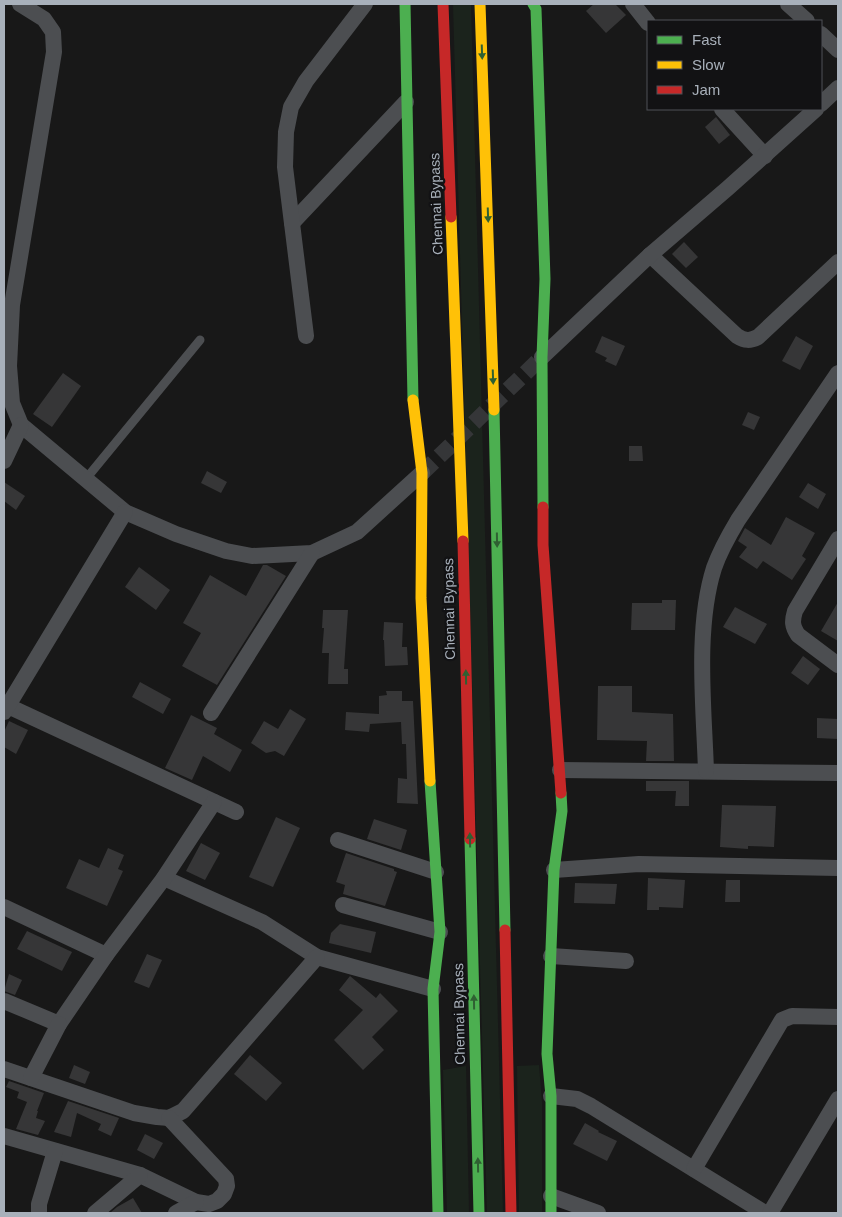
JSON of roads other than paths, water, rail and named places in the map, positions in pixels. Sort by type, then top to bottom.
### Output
[{"type":"main road","points":[[405,4],[413,400],[422,474],[421,598],[440,932],[433,989],[438,1213]]},
{"type":"main road","name":"Chennai Bypass","points":[[443,4],[461,469],[479,1213]]},
{"type":"main road","points":[[480,4],[496,454],[511,1213]]},
{"type":"main road","points":[[533,4],[536,9],[545,279],[542,358],[543,545],[562,811],[554,870],[547,1054],[550,1096],[551,1213]]},
{"type":"street","points":[[20,4],[44,19],[53,32],[54,52],[12,305],[8,366],[8,403],[21,425],[125,512],[176,534],[226,551],[252,556],[312,553],[357,532],[422,474]]},
{"type":"street","points":[[306,336],[285,167],[286,132],[291,107],[306,81],[365,4]]},
{"type":"street","points":[[633,4],[647,22]]},
{"type":"street","points":[[788,4],[806,20]]},
{"type":"street","points":[[822,35],[838,50]]},
{"type":"street","points":[[822,103],[838,88]]},
{"type":"street","points":[[292,223],[406,102]]},
{"type":"street","points":[[723,110],[765,156]]},
{"type":"street","points":[[542,358],[650,255],[765,156],[815,110]]},
{"type":"street","points":[[650,255],[737,336],[744,340],[752,340],[758,337],[838,262]]},
{"type":"street","points":[[706,771],[703,640],[708,596],[714,568],[726,540],[738,520],[838,373]]},
{"type":"street","points":[[4,460],[21,425]]},
{"type":"street","points":[[125,512],[6,709],[236,812]]},
{"type":"street","points":[[838,539],[795,611],[792,621],[793,628],[798,635],[838,665]]},
{"type":"street","points":[[211,713],[312,553]]},
{"type":"street","points":[[560,770],[838,773]]},
{"type":"street","points":[[31,1078],[59,1024],[106,954],[164,878],[214,802]]},
{"type":"street","points":[[338,840],[436,872]]},
{"type":"street","points":[[554,870],[639,864],[838,868]]},
{"type":"street","points":[[164,878],[262,922],[317,957],[433,989]]},
{"type":"street","points":[[343,906],[440,932]]},
{"type":"street","points":[[4,907],[106,954]]},
{"type":"street","points":[[551,956],[626,961]]},
{"type":"street","points":[[4,1069],[134,1113],[157,1118],[169,1118],[183,1111],[317,957]]},
{"type":"street","points":[[4,1001],[59,1024]]},
{"type":"street","points":[[694,1170],[782,1020],[792,1016],[838,1017]]},
{"type":"street","points":[[550,1096],[577,1099],[591,1106],[765,1213]]},
{"type":"street","points":[[770,1213],[838,1099]]},
{"type":"street","points":[[4,1136],[140,1175],[196,1202],[209,1204],[217,1201],[224,1194],[227,1186],[226,1179],[169,1118]]},
{"type":"street","points":[[40,1213],[39,1204],[55,1150]]},
{"type":"street","points":[[95,1213],[140,1175]]},
{"type":"street","points":[[551,1196],[598,1213]]},
{"type":"street","points":[[176,1213],[196,1202]]},
{"type":"lane","points":[[85,480],[200,340]]},
{"type":"tunnel","points":[[422,473],[542,357]]}]
